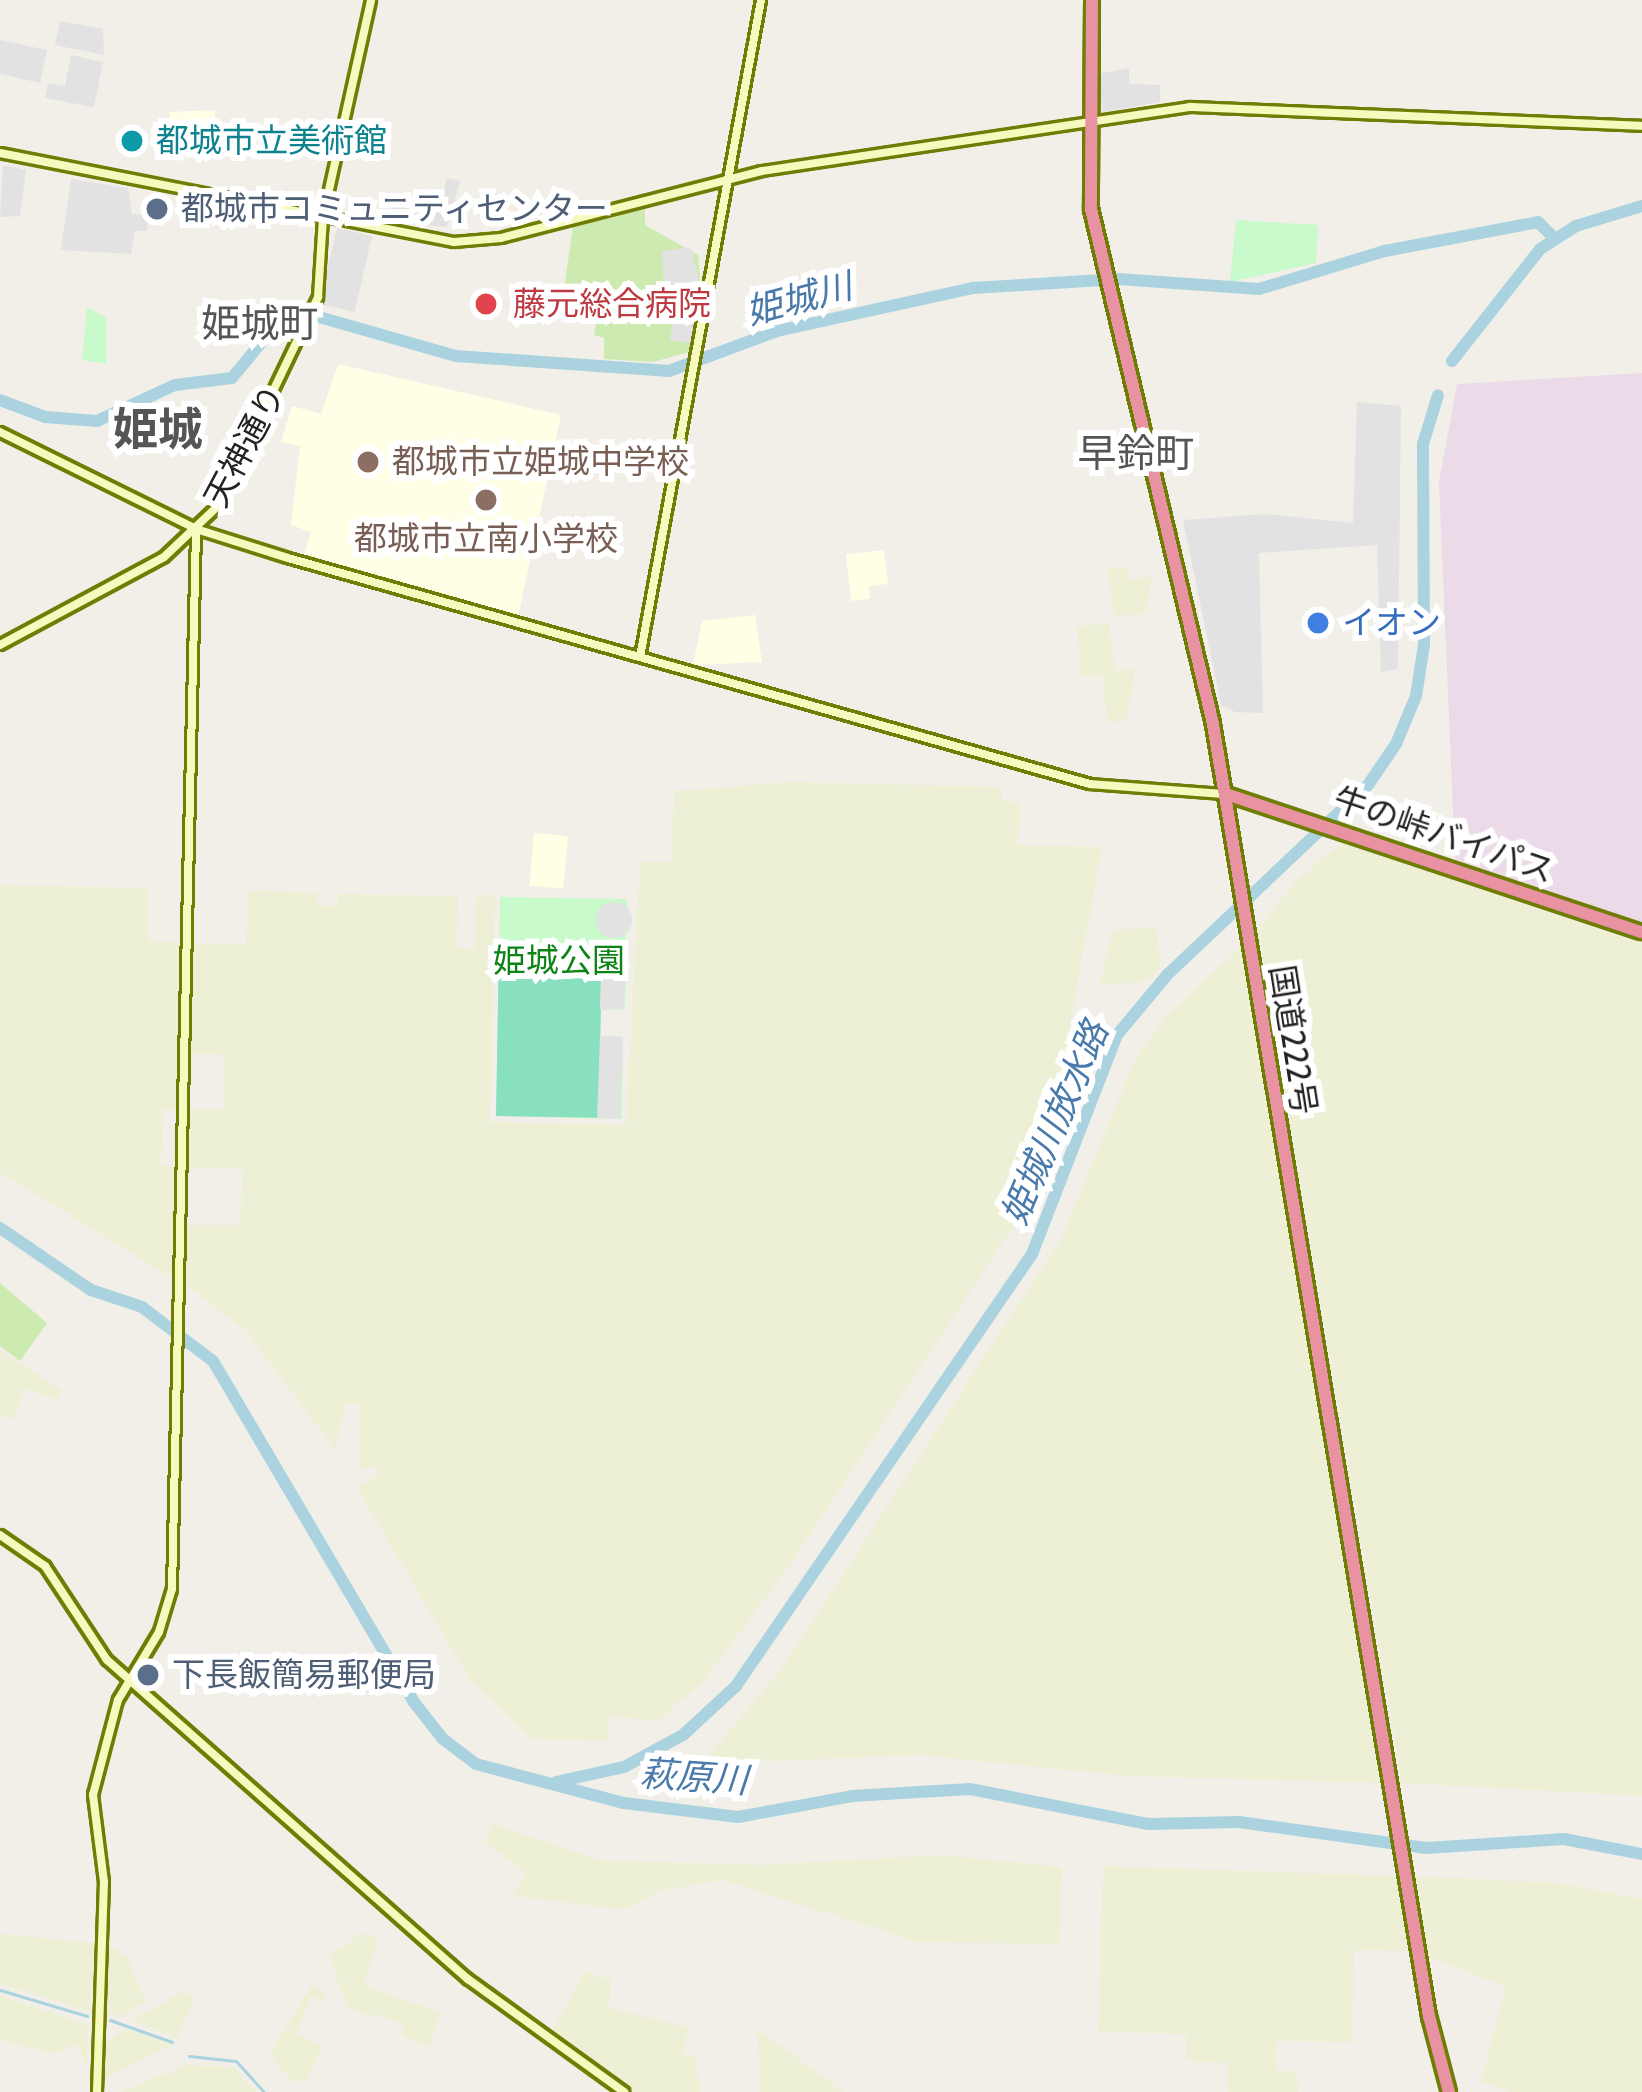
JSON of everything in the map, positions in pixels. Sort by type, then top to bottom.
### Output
[{"type":"highway","name":"国道222号","points":[[1092,0],[1089,192],[1226,794],[1406,1871],[1449,2092]]},
{"type":"highway","name":"牛の峠バイパス","points":[[1226,794],[1311,818],[1642,932]]},
{"type":"highway","points":[[1230,828],[1255,801]]},
{"type":"street","name":"天神通り","points":[[0,645],[148,566],[196,529],[225,492],[312,312],[323,217],[371,0]]},
{"type":"street","points":[[640,657],[760,0]]},
{"type":"street","points":[[0,153],[431,241],[481,242],[727,179],[1088,124],[1241,106],[1642,126]]},
{"type":"street","points":[[0,432],[196,529],[1090,784],[1226,794]]},
{"type":"street","points":[[97,2092],[104,1882],[93,1795],[118,1700],[132,1680],[172,1589],[196,529]]},
{"type":"street","points":[[0,1535],[45,1566],[87,1640],[468,1978],[624,2092]]},
{"type":"shaded area","points":[[60,21],[103,29],[104,55],[55,45]]},
{"type":"shaded area","points":[[0,40],[47,50],[40,83],[0,74]]},
{"type":"shaded area","points":[[71,55],[103,62],[94,107],[45,98],[48,83],[65,86]]},
{"type":"shaded area","points":[[1129,68],[1129,84],[1160,85],[1160,102],[1103,112],[1097,74]]},
{"type":"shaded area","points":[[215,110],[214,148],[174,151],[169,112]]},
{"type":"shaded area","points":[[3,165],[26,170],[20,216],[0,217]]},
{"type":"shaded area","points":[[447,178],[460,181],[447,227],[388,222],[395,195],[439,208]]},
{"type":"shaded area","points":[[71,179],[128,188],[132,214],[149,216],[147,231],[135,231],[131,254],[61,250]]},
{"type":"shaded area","points":[[337,228],[372,236],[355,312],[319,304]]},
{"type":"shaded area","points":[[691,247],[701,290],[690,343],[670,340],[676,304],[665,304],[662,251]]},
{"type":"shaded area","points":[[338,364],[561,415],[518,617],[304,556],[311,532],[291,525],[300,446],[281,442],[292,406],[321,414]]},
{"type":"shaded area","points":[[1642,373],[1642,925],[1455,859],[1439,482],[1457,384]]},
{"type":"shaded area","points":[[1357,402],[1401,406],[1398,669],[1381,672],[1377,545],[1259,553],[1263,713],[1235,712],[1221,705],[1183,520],[1265,514],[1353,523]]},
{"type":"shaded area","points":[[884,550],[888,584],[869,586],[870,599],[851,601],[846,554]]},
{"type":"shaded area","points":[[1126,567],[1129,579],[1152,576],[1145,614],[1114,616],[1108,569]]},
{"type":"shaded area","points":[[755,615],[762,662],[693,665],[702,621]]},
{"type":"shaded area","points":[[1109,623],[1115,670],[1135,669],[1126,721],[1108,722],[1102,675],[1081,676],[1077,627]]},
{"type":"shaded area","points":[[789,782],[1002,787],[1002,801],[1020,802],[1018,845],[1102,847],[1041,1184],[790,1565],[701,1684],[657,1721],[610,1716],[607,1741],[532,1739],[469,1678],[357,1488],[379,1474],[375,1466],[359,1470],[359,1403],[346,1403],[335,1449],[245,1330],[186,1284],[186,1225],[241,1225],[242,1169],[187,1167],[189,1109],[224,1109],[224,1055],[190,1053],[193,944],[246,944],[248,890],[317,893],[318,906],[337,906],[338,894],[458,896],[457,948],[475,949],[476,895],[495,895],[490,1122],[626,1125],[640,862],[672,861],[674,791]]},
{"type":"shaded area","points":[[534,833],[568,836],[563,889],[529,886]]},
{"type":"shaded area","points":[[1342,842],[1642,943],[1642,1796],[1402,1783],[1258,930],[1294,883]]},
{"type":"shaded area","points":[[0,885],[148,888],[147,941],[183,943],[179,1109],[163,1109],[161,1165],[177,1167],[175,1280],[0,1172]]},
{"type":"shaded area","points":[[614,902],[627,907],[632,920],[627,933],[614,938],[601,933],[596,920],[601,907]]},
{"type":"shaded area","points":[[1157,927],[1160,967],[1147,982],[1100,985],[1112,930]]},
{"type":"shaded area","points":[[1242,945],[1382,1783],[1129,1776],[918,1755],[702,1764],[782,1668],[1062,1237],[1135,1060],[1164,1019]]},
{"type":"shaded area","points":[[602,947],[626,948],[624,1010],[600,1009]]},
{"type":"shaded area","points":[[600,1036],[623,1037],[620,1119],[597,1118]]},
{"type":"shaded area","points":[[0,1351],[62,1390],[59,1400],[24,1389],[15,1419],[0,1415]]},
{"type":"shaded area","points":[[492,1824],[598,1860],[758,1865],[943,1855],[1062,1867],[1060,1944],[917,1942],[723,1880],[659,1891],[624,1910],[512,1896],[526,1872],[484,1842]]},
{"type":"shaded area","points":[[1103,1866],[1399,1876],[1413,1951],[1354,1950],[1353,2042],[1276,2041],[1276,2070],[1297,2072],[1298,2092],[1228,2092],[1227,2063],[1186,2061],[1186,2034],[1098,2032]]},
{"type":"shaded area","points":[[1416,1876],[1559,1883],[1642,1899],[1642,2092],[1510,2092],[1481,2081],[1506,1987],[1426,1956]]},
{"type":"shaded area","points":[[362,1933],[378,1938],[364,1985],[440,2012],[430,2047],[402,2036],[404,2023],[347,2008],[329,1956]]},
{"type":"shaded area","points":[[0,1934],[95,1943],[90,2011],[0,1984]]},
{"type":"shaded area","points":[[107,1944],[127,1956],[145,2002],[120,2017],[108,2014]]},
{"type":"shaded area","points":[[585,1971],[611,1980],[609,2008],[689,2027],[682,2053],[695,2055],[700,2092],[631,2092],[552,2030]]},
{"type":"shaded area","points":[[312,1985],[327,1993],[322,2001],[312,1996],[296,2034],[322,2045],[307,2082],[293,2081],[269,2055]]},
{"type":"shaded area","points":[[184,1991],[195,1999],[177,2038],[131,2020]]},
{"type":"shaded area","points":[[0,1996],[88,2024],[87,2066],[76,2043],[57,2054],[0,2040]]},
{"type":"shaded area","points":[[123,2029],[173,2045],[105,2078],[105,2045]]},
{"type":"shaded area","points":[[757,2029],[844,2092],[761,2092]]},
{"type":"shaded area","points":[[185,2065],[233,2067],[257,2092],[121,2092]]},
{"type":"green space","points":[[645,208],[645,225],[698,255],[701,290],[689,352],[653,362],[604,359],[604,338],[594,335],[600,304],[563,295],[573,227]]},
{"type":"green space","points":[[1236,220],[1318,225],[1316,263],[1230,282]]},
{"type":"green space","points":[[87,307],[106,318],[106,364],[82,360]]},
{"type":"green space","name":"姫城公園","points":[[500,897],[627,899],[625,1009],[600,1010],[600,1036],[623,1037],[622,1119],[496,1116]]},
{"type":"green space","name":"姫城公園","points":[[499,945],[602,947],[599,1118],[496,1116]]},
{"type":"green space","points":[[0,1283],[47,1323],[20,1361],[0,1346]]},
{"type":"waterway","points":[[1452,361],[1540,249],[1576,226],[1642,206]]},
{"type":"waterway","name":"姫城川","points":[[0,400],[45,417],[97,421],[175,385],[232,378],[285,314],[298,311],[456,356],[669,371],[777,331],[973,288],[1119,279],[1259,289],[1385,251],[1538,222],[1555,239]]},
{"type":"waterway","name":"姫城川放水路","points":[[556,1782],[624,1767],[683,1735],[736,1686],[1032,1254],[1117,1035],[1168,974],[1368,785],[1396,744],[1416,696],[1424,645],[1423,444],[1438,395]]},
{"type":"waterway","name":"萩原川","points":[[0,1228],[91,1290],[142,1307],[213,1361],[413,1701],[443,1739],[476,1764],[624,1803],[738,1817],[852,1796],[970,1789],[1149,1824],[1239,1822],[1426,1848],[1564,1839],[1642,1854]]},
{"type":"waterway","points":[[0,1990],[87,2016]]},
{"type":"waterway","points":[[110,2020],[172,2042]]},
{"type":"waterway","points":[[189,2056],[236,2061],[264,2092]]},
{"type":"place","name":"都城市立美術館","points":[[132,141]]},
{"type":"place","name":"都城市コミュニティセンター","points":[[157,209]]},
{"type":"place","name":"藤元総合病院","points":[[486,304]]},
{"type":"place","name":"都城市立姫城中学校","points":[[368,462]]},
{"type":"place","name":"都城市立南小学校","points":[[486,500]]},
{"type":"place","name":"イオン","points":[[1318,623]]},
{"type":"place","name":"下長飯簡易郵便局","points":[[148,1675]]},
{"type":"district","name":"姫城町","points":[[260,323]]},
{"type":"district","name":"姫城","points":[[158,430]]},
{"type":"district","name":"早鈴町","points":[[1136,453]]}]
